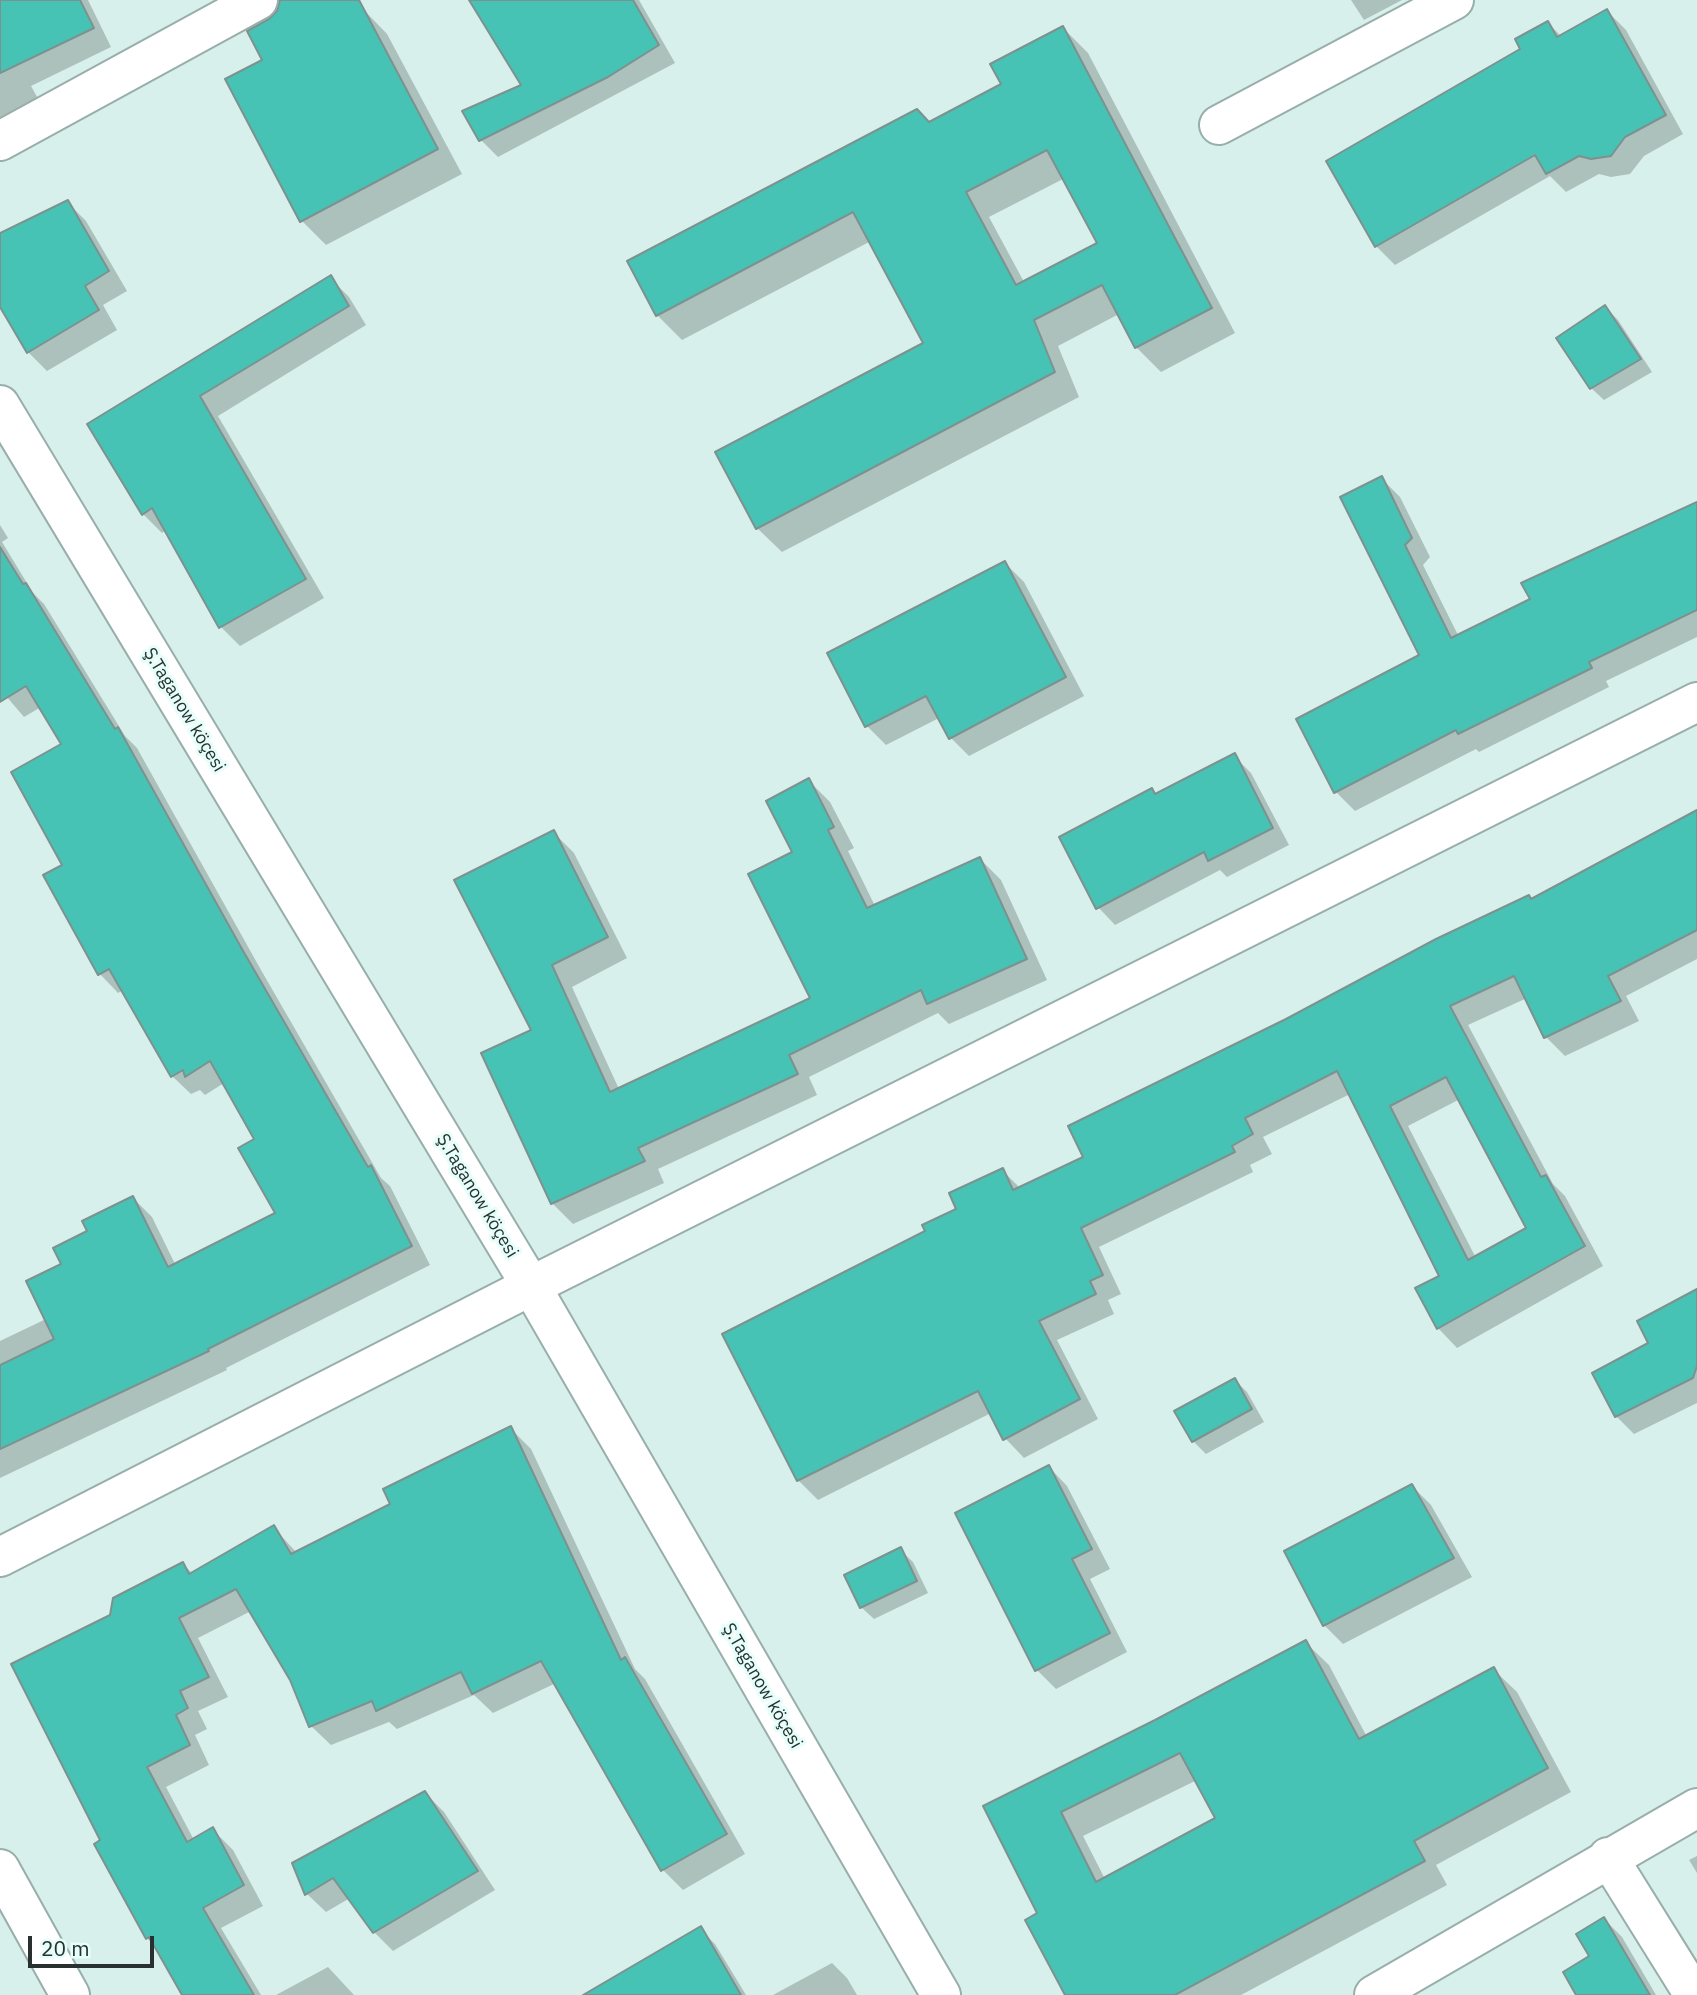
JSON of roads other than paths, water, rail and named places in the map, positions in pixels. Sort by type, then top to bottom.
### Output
[{"type":"street","points":[[0,141],[258,0]]},
{"type":"street","points":[[1219,125],[1454,0]]},
{"type":"street","name":"Ş.Taganow köçesi","points":[[0,405],[531,1286],[941,1995]]},
{"type":"street","points":[[0,1557],[531,1286],[1697,702]]},
{"type":"street","points":[[1374,1995],[1608,1857],[1697,1808]]},
{"type":"street","points":[[1608,1857],[1694,1995]]},
{"type":"street","points":[[0,1869],[70,1995]]}]
